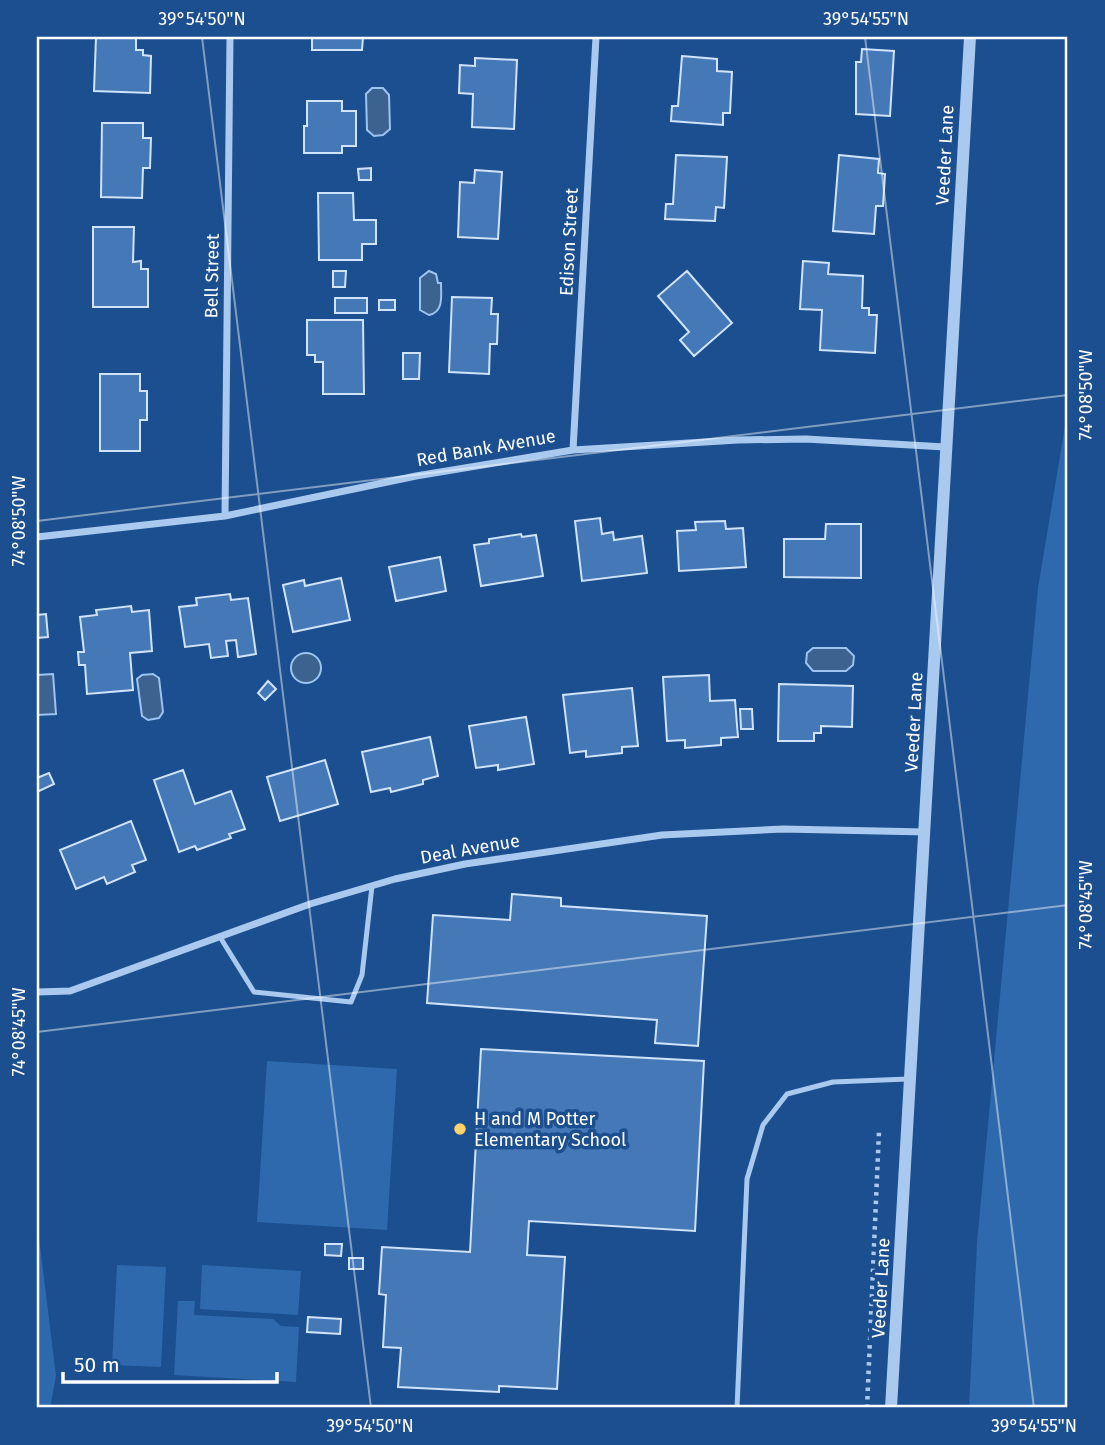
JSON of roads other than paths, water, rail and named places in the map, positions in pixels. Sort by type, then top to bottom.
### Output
[{"type":"street","name":"Bell Street","points":[[225,516],[230,37]]},
{"type":"street","name":"Edison Street","points":[[573,450],[596,37]]},
{"type":"street","name":"Veeder Lane","points":[[891,1408],[970,37]]},
{"type":"street","name":"Red Bank Avenue","points":[[37,537],[225,516],[416,476],[573,450],[738,440],[806,439],[946,447]]},
{"type":"street","name":"Deal Avenue","points":[[37,992],[70,992],[310,904],[465,864],[662,835],[783,829],[926,832]]},
{"type":"lane","points":[[220,937],[254,992],[351,1002],[362,975],[372,886]]},
{"type":"lane","points":[[737,1408],[747,1179],[763,1125],[787,1094],[832,1082],[911,1079]]},
{"type":"place","name":"H and M Potter Elementary School","points":[[460,1129]]}]
